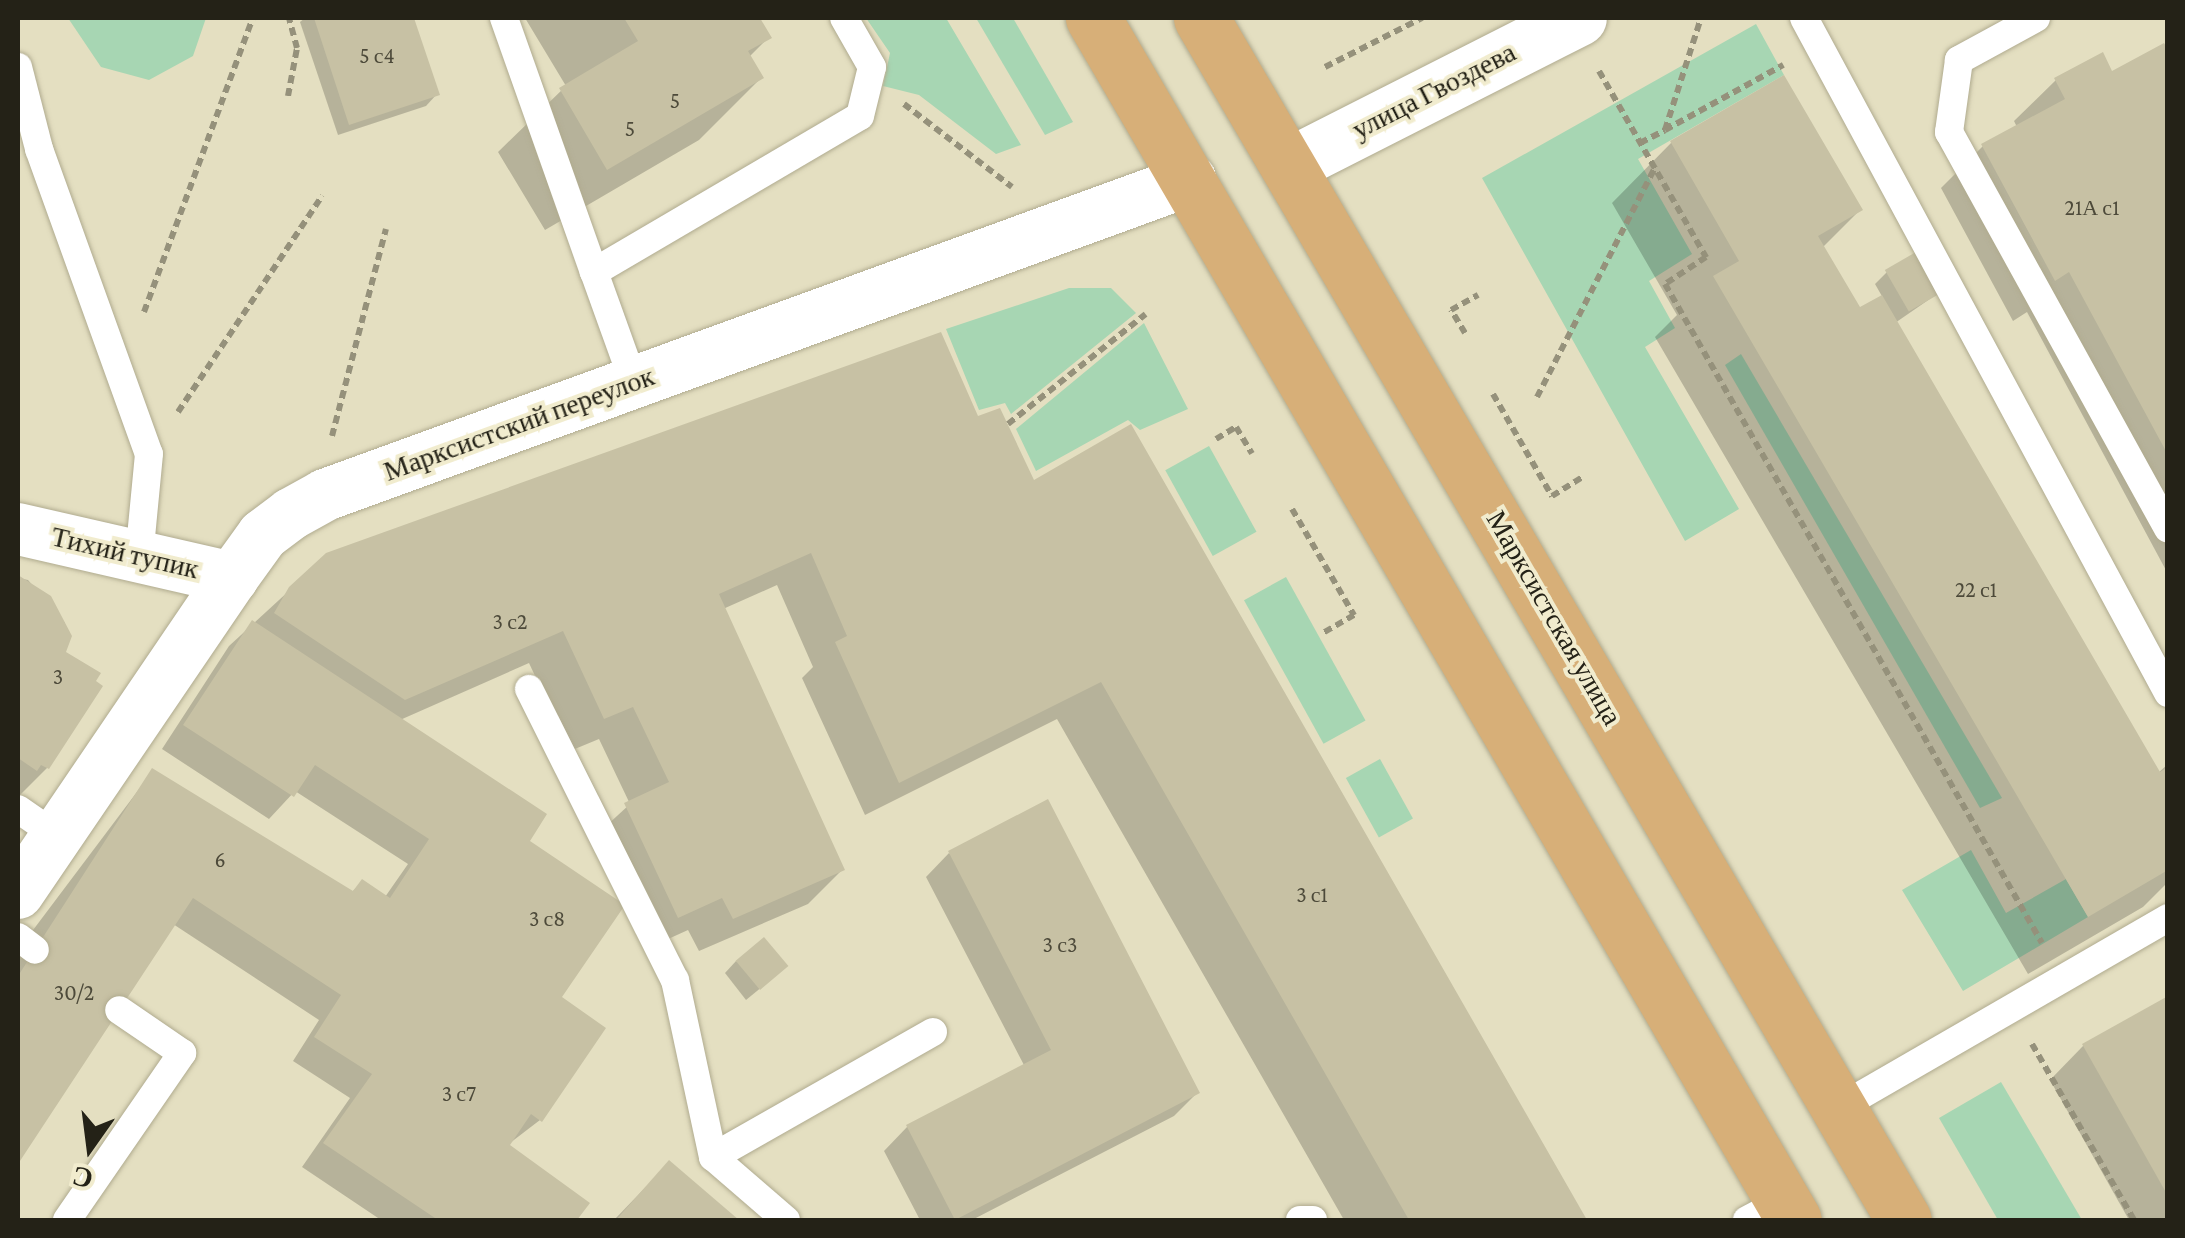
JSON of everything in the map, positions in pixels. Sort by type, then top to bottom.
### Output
[{"type":"main road","points":[[1093,18],[1190,180],[1775,1214]]},
{"type":"main road","name":"Марксистская улица","points":[[1201,18],[1904,1220]]},
{"type":"street","name":"улица Гвоздева","points":[[1289,165],[1579,18]]},
{"type":"street","name":"Марксистский переулок","points":[[18,893],[37,822],[263,535],[325,495],[1190,180]]},
{"type":"street","name":"Тихий тупик","points":[[18,529],[232,578]]},
{"type":"lane","points":[[504,18],[634,382]]},
{"type":"lane","points":[[594,272],[860,116],[872,67],[844,18]]},
{"type":"lane","points":[[1804,18],[2168,692]]},
{"type":"lane","points":[[2036,18],[1959,60],[1948,132],[2168,528]]},
{"type":"lane","points":[[18,67],[39,149],[149,454],[138,557]]},
{"type":"lane","points":[[529,689],[675,980],[714,1157],[786,1220]]},
{"type":"lane","points":[[1837,1108],[2168,918]]},
{"type":"lane","points":[[66,1220],[182,1053],[119,1010]]},
{"type":"lane","points":[[714,1157],[933,1032]]},
{"type":"lane","points":[[1300,1220],[1312,1220]]},
{"type":"path","points":[[120,374],[253,18]]},
{"type":"path","points":[[288,96],[297,48],[289,18]]},
{"type":"path","points":[[1398,18],[1403,27]]},
{"type":"path","points":[[1325,66],[1422,18]]},
{"type":"path","points":[[1665,130],[1702,18]]},
{"type":"path","points":[[1640,143],[1819,45]]},
{"type":"path","points":[[1599,70],[1706,257],[1665,284],[2062,979]]},
{"type":"path","points":[[866,94],[914,106],[1017,191]]},
{"type":"path","points":[[1536,396],[1654,168]]},
{"type":"path","points":[[141,432],[185,408],[322,196]]},
{"type":"path","points":[[326,448],[386,229]]},
{"type":"path","points":[[1465,333],[1452,310],[1478,295]]},
{"type":"path","points":[[1008,424],[1146,314]]},
{"type":"path","points":[[1493,394],[1552,496],[1583,477]]},
{"type":"path","points":[[1216,439],[1236,427],[1252,454]]},
{"type":"path","points":[[1292,509],[1354,616],[1323,632]]},
{"type":"path","points":[[2012,1008],[2134,1220]]},
{"type":"green space","points":[[68,18],[206,18],[193,56],[149,80],[101,67]]},
{"type":"green space","points":[[866,18],[946,18],[1021,145],[996,154],[919,95],[883,86],[890,53]]},
{"type":"green space","points":[[976,18],[1013,18],[1073,122],[1045,135]]},
{"type":"green space","points":[[1756,24],[1784,75],[1638,159],[1692,254],[1649,281],[1675,328],[1645,347],[1739,509],[1685,541],[1482,178]]},
{"type":"green space","points":[[1069,288],[1111,288],[1136,313],[1011,414],[1005,403],[979,410],[946,329]]},
{"type":"green space","points":[[1144,323],[1188,409],[1140,430],[1128,420],[1036,471],[1016,429]]},
{"type":"green space","points":[[1741,354],[2002,798],[1980,808],[1725,365]]},
{"type":"green space","points":[[1209,446],[1257,532],[1213,556],[1165,470]]},
{"type":"green space","points":[[1286,577],[1366,720],[1324,744],[1244,600]]},
{"type":"green space","points":[[1380,759],[1413,818],[1379,837],[1346,778]]},
{"type":"green space","points":[[1971,850],[2006,913],[2066,879],[2088,917],[1963,991],[1902,890]]},
{"type":"green space","points":[[2001,1082],[2082,1220],[1998,1220],[1939,1118]]},
{"type":"building","points":[[314,18],[414,18],[440,95],[349,125]]},
{"type":"building","points":[[624,18],[760,18],[772,38],[748,51],[764,78],[607,170],[559,88],[638,41]]},
{"type":"building","points":[[2164,43],[2168,50],[2168,455],[2069,272],[2055,281],[1981,144],[2065,99],[2054,78],[2103,52],[2112,71]]},
{"type":"building","points":[[1784,75],[1863,210],[1818,236],[1860,307],[1882,295],[2160,772],[2168,767],[2168,870],[2088,917],[1713,276],[1739,261],[1670,141]]},
{"type":"building","points":[[1916,252],[1940,294],[1909,312],[1885,270]]},
{"type":"building","points":[[941,332],[978,416],[1000,408],[1034,480],[1131,424],[1587,1220],[1409,1220],[1101,682],[899,783],[835,642],[847,636],[811,553],[719,594],[845,870],[733,919],[722,898],[678,918],[624,803],[669,782],[633,707],[604,719],[563,631],[405,700],[274,613],[289,587],[326,553]]},
{"type":"building","points":[[18,575],[51,596],[72,636],[66,652],[101,673],[96,681],[103,686],[49,769],[41,765],[37,771],[18,758]]},
{"type":"building","points":[[252,620],[547,814],[530,841],[625,905],[562,997],[606,1028],[542,1122],[531,1114],[510,1145],[590,1203],[577,1220],[438,1220],[323,1143],[372,1074],[314,1037],[341,995],[193,898],[18,1164],[18,976],[152,768],[353,891],[362,879],[390,898],[429,839],[315,765],[294,797],[183,725]]},
{"type":"building","points":[[1048,799],[1200,1093],[955,1220],[906,1125],[1051,1050],[948,851]]},
{"type":"building","points":[[764,937],[788,966],[760,990],[736,961]]},
{"type":"building","points":[[2168,996],[2168,1196],[2082,1044]]},
{"type":"building","points":[[669,1160],[739,1220],[616,1220]]}]
